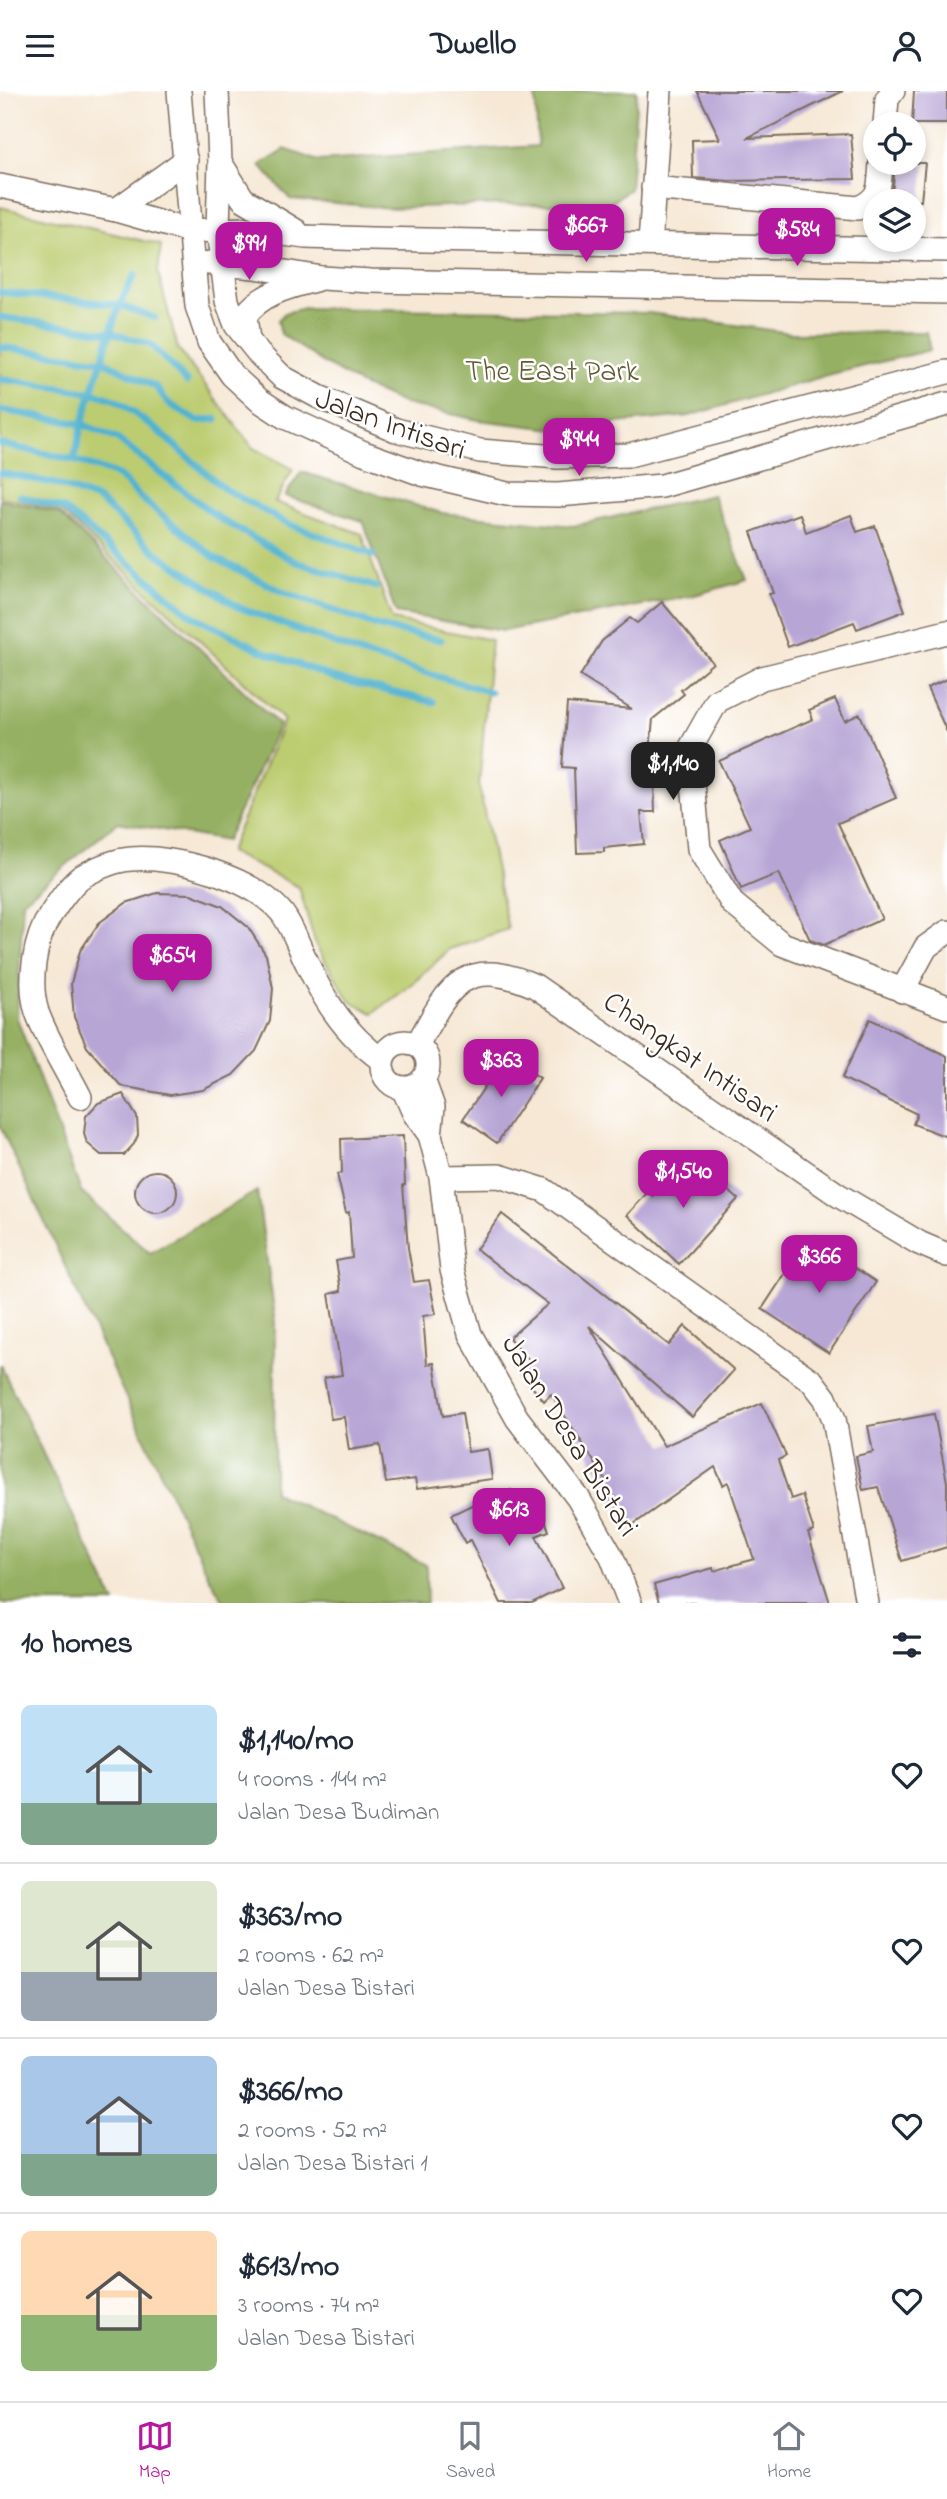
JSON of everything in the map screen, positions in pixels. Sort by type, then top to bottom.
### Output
[{"type":"street","name":"Jalan Intisari","points":[[179,91],[197,306],[209,342],[232,375],[260,400],[285,417],[364,453],[422,474],[508,493],[558,495],[662,486],[947,404]]},
{"type":"street","name":"Jalan Intisari","points":[[217,91],[220,162],[218,229],[227,301],[236,325],[282,377],[318,397],[396,430],[480,451],[558,457],[629,455],[947,372]]},
{"type":"street","points":[[650,244],[660,91]]},
{"type":"street","points":[[886,112],[887,99],[893,91]]},
{"type":"street","points":[[116,210],[186,160]]},
{"type":"street","points":[[220,162],[243,199],[305,237]]},
{"type":"street","points":[[653,188],[858,208],[872,202],[876,197],[879,175]]},
{"type":"street","points":[[0,186],[116,210],[189,231],[248,229],[305,237],[947,250]]},
{"type":"street","points":[[192,261],[322,278],[449,283],[947,292]]},
{"type":"street","points":[[248,340],[245,316],[250,309],[278,291],[322,278]]},
{"type":"street","points":[[947,632],[762,678],[717,701],[690,750],[699,849],[732,903],[782,944],[947,1007]]},
{"type":"street","points":[[80,1097],[38,1013],[34,968],[40,940],[49,917],[69,890],[80,878],[104,866],[130,859],[194,866],[228,877],[264,897],[288,923],[324,997],[349,1032],[382,1060]]},
{"type":"street","points":[[902,991],[926,947],[947,932]]},
{"type":"street","name":"Changkat Intisari","points":[[417,1045],[446,993],[470,977],[489,973],[514,977],[535,986],[838,1195],[919,1243],[947,1255]]},
{"type":"street","points":[[410,1042],[417,1045],[426,1057],[427,1072],[413,1083],[389,1081],[384,1075],[382,1060],[396,1043],[410,1042]]},
{"type":"street","name":"Jalan Desa Bistari","points":[[413,1083],[433,1107],[430,1135],[441,1177],[452,1270],[470,1334],[517,1418],[578,1498],[612,1557],[630,1603]]},
{"type":"street","points":[[441,1177],[499,1176],[544,1190],[812,1381],[825,1398],[834,1419],[867,1603]]},
{"type":"green space","points":[[535,91],[637,91],[630,189],[607,205],[508,204],[390,208],[290,199],[260,165],[285,149],[319,161],[538,146]]},
{"type":"green space","points":[[0,207],[161,245],[158,273],[178,349],[253,448],[293,469],[275,502],[362,534],[392,620],[491,640],[479,787],[508,929],[450,949],[411,985],[373,1013],[350,1001],[316,946],[299,887],[229,852],[284,720],[61,511],[0,497]]},
{"type":"green space","name":"The East Park","points":[[304,308],[649,313],[791,333],[926,332],[930,350],[828,375],[689,416],[554,429],[478,420],[405,404],[362,385],[281,334],[278,320],[285,313]]},
{"type":"green space","points":[[301,472],[442,513],[573,526],[713,495],[747,580],[691,596],[503,631],[396,613],[363,521],[285,496]]},
{"type":"green space","points":[[0,500],[59,513],[279,725],[226,841],[118,822],[23,901],[17,1018],[81,1192],[150,1253],[257,1191],[275,1317],[274,1492],[426,1565],[427,1603],[225,1603],[209,1577],[0,1126]]},
{"type":"green space","points":[[0,1364],[115,1603],[0,1603]]},
{"type":"building","points":[[697,91],[843,91],[747,138],[851,134],[855,179],[729,181],[693,178],[692,140],[720,139]]},
{"type":"building","points":[[914,91],[947,91],[947,124],[926,124],[926,112],[913,112]]},
{"type":"building","points":[[894,175],[924,175],[922,189],[892,189]]},
{"type":"building","points":[[800,514],[806,532],[851,515],[857,532],[875,526],[905,611],[857,629],[854,622],[788,647],[769,594],[773,593],[751,532]]},
{"type":"building","points":[[662,602],[713,663],[681,690],[684,694],[653,719],[647,784],[654,784],[655,812],[641,812],[644,844],[604,848],[604,852],[577,853],[574,768],[562,767],[567,703],[632,709],[580,676],[602,641],[630,618],[637,623]]},
{"type":"building","points":[[947,679],[947,732],[927,688]]},
{"type":"building","points":[[835,699],[845,721],[860,714],[896,798],[838,823],[882,919],[824,945],[810,940],[779,873],[741,889],[720,840],[750,827],[719,761],[813,719],[809,710]]},
{"type":"building","points":[[157,893],[191,894],[222,906],[248,927],[266,955],[273,988],[270,1021],[256,1051],[233,1075],[203,1090],[170,1095],[121,1086],[87,1047],[74,1017],[71,983],[80,951],[99,923],[126,903]]},
{"type":"building","points":[[870,1019],[947,1056],[947,1137],[913,1124],[917,1114],[842,1078]]},
{"type":"building","points":[[506,1055],[540,1078],[497,1143],[463,1119]]},
{"type":"building","points":[[123,1094],[137,1117],[138,1135],[124,1155],[101,1155],[87,1143],[84,1134],[86,1116],[98,1103]]},
{"type":"building","points":[[403,1136],[403,1185],[408,1248],[414,1282],[429,1280],[436,1314],[423,1316],[427,1364],[434,1363],[443,1416],[462,1413],[468,1452],[488,1449],[492,1479],[417,1489],[415,1479],[386,1483],[380,1445],[349,1450],[344,1417],[331,1419],[324,1378],[342,1375],[329,1294],[341,1291],[336,1261],[352,1258],[349,1212],[346,1213],[337,1174],[342,1173],[341,1139]]},
{"type":"building","points":[[690,1156],[738,1199],[679,1264],[627,1215],[649,1191],[653,1196]]},
{"type":"building","points":[[156,1171],[171,1177],[177,1192],[171,1207],[156,1213],[141,1207],[135,1192],[141,1177]]},
{"type":"building","points":[[502,1214],[669,1345],[685,1326],[734,1370],[692,1417],[589,1326],[664,1446],[762,1403],[786,1456],[778,1460],[791,1499],[802,1495],[814,1531],[808,1533],[830,1603],[659,1603],[654,1585],[754,1559],[728,1482],[723,1485],[715,1467],[631,1526],[602,1485],[607,1482],[551,1394],[544,1401],[519,1372],[530,1361],[509,1338],[548,1304],[476,1249]]},
{"type":"building","points":[[809,1237],[876,1282],[829,1353],[762,1309]]},
{"type":"building","points":[[934,1414],[947,1482],[947,1547],[902,1561],[878,1487],[863,1490],[856,1456],[873,1452],[868,1426]]},
{"type":"building","points":[[511,1490],[522,1515],[541,1508],[549,1531],[536,1536],[562,1588],[532,1603],[501,1603],[470,1540],[465,1543],[451,1515],[494,1494],[494,1497]]},
{"type":"waterway","points":[[74,460],[82,424],[119,305],[135,275]]},
{"type":"waterway","points":[[0,292],[119,305],[155,318]]},
{"type":"waterway","points":[[0,317],[112,333],[150,344],[187,382]]},
{"type":"waterway","points":[[0,347],[103,361],[156,387],[168,403],[197,421],[216,419]]},
{"type":"waterway","points":[[0,379],[94,393],[116,400],[157,430],[223,488],[288,524],[373,555]]},
{"type":"waterway","points":[[0,410],[82,424],[117,439],[220,519],[296,562],[376,587]]},
{"type":"waterway","points":[[0,444],[74,460],[119,476],[142,499],[215,558],[283,592],[379,627],[441,640]]},
{"type":"waterway","points":[[0,473],[53,483],[99,500],[158,554],[238,607],[362,654],[490,692]]},
{"type":"waterway","points":[[20,496],[64,509],[191,615],[261,650],[337,679],[434,702]]}]
